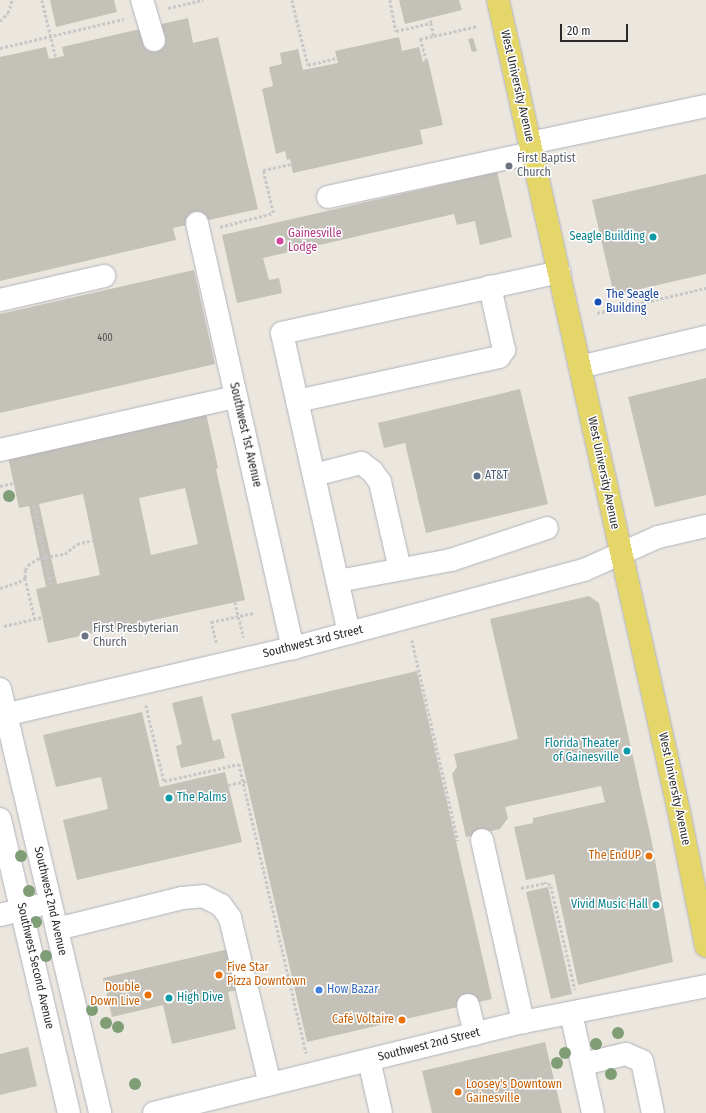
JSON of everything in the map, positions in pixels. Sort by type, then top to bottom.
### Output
[{"type":"main road","name":"West University Avenue","points":[[498,0],[680,814],[706,946]]},
{"type":"street","points":[[142,0],[154,40]]},
{"type":"street","points":[[328,197],[706,106]]},
{"type":"street","name":"Southwest 1st Avenue","points":[[197,223],[293,648]]},
{"type":"street","points":[[349,633],[282,335],[284,332],[559,272]]},
{"type":"street","points":[[0,300],[104,276]]},
{"type":"street","points":[[297,401],[499,357],[504,350],[490,287]]},
{"type":"street","points":[[580,367],[706,337]]},
{"type":"street","points":[[0,450],[236,397]]},
{"type":"street","points":[[314,474],[361,463],[372,471],[380,482],[400,569]]},
{"type":"street","name":"Southwest 3rd Street","points":[[3,715],[293,648],[584,570],[658,536],[706,526]]},
{"type":"street","points":[[338,581],[451,560],[548,528]]},
{"type":"street","name":"Southwest 2nd Avenue","points":[[0,689],[3,715],[51,903],[100,1113]]},
{"type":"street","name":"Southwest Second Avenue","points":[[0,819],[69,1113]]},
{"type":"street","points":[[482,840],[523,1022]]},
{"type":"street","points":[[57,929],[182,898],[203,896],[221,905],[230,918],[270,1084]]},
{"type":"street","points":[[0,915],[51,903]]},
{"type":"street","name":"Southwest 2nd Street","points":[[154,1113],[523,1022],[574,1004],[706,986]]},
{"type":"street","points":[[574,1004],[583,1064],[593,1113]]},
{"type":"street","points":[[468,1005],[475,1034]]},
{"type":"street","points":[[583,1064],[626,1054],[642,1061],[653,1113]]},
{"type":"street","points":[[369,1060],[381,1113]]},
{"type":"path","points":[[0,21],[8,13],[12,0]]},
{"type":"path","points":[[42,0],[56,58]]},
{"type":"path","points":[[163,10],[203,0]]},
{"type":"path","points":[[292,0],[308,64],[336,58]]},
{"type":"path","points":[[390,0],[396,31],[431,23]]},
{"type":"path","points":[[0,48],[127,18]]},
{"type":"path","points":[[429,18],[434,36]]},
{"type":"path","points":[[426,61],[420,39],[478,26]]},
{"type":"path","points":[[217,232],[220,227],[273,213],[263,170],[291,164]]},
{"type":"path","points":[[597,313],[706,288]]},
{"type":"path","points":[[0,486],[14,483]]},
{"type":"path","points":[[34,505],[51,585]]},
{"type":"path","points":[[35,619],[26,578],[25,570],[28,565],[37,559],[46,556],[65,554],[78,544],[93,540]]},
{"type":"path","points":[[0,588],[19,582],[26,578]]},
{"type":"path","points":[[235,602],[244,638]]},
{"type":"path","points":[[216,645],[211,622],[253,613]]},
{"type":"path","points":[[4,626],[43,617]]},
{"type":"path","points":[[411,636],[458,842]]},
{"type":"path","points":[[144,699],[164,781],[239,764],[308,1059]]},
{"type":"path","points":[[228,785],[247,781]]},
{"type":"path","points":[[521,888],[544,883],[548,883],[551,886],[574,1004]]},
{"type":"building","points":[[50,0],[114,0],[117,12],[56,27]]},
{"type":"building","points":[[399,0],[459,0],[462,10],[405,24]]},
{"type":"building","points":[[188,18],[193,43],[218,37],[258,209],[173,228],[176,240],[0,281],[0,57],[46,47],[49,59],[64,56],[62,47]]},
{"type":"building","points":[[399,37],[402,51],[419,47],[423,62],[428,60],[443,125],[420,130],[423,144],[293,173],[290,159],[287,160],[285,151],[276,154],[262,89],[273,86],[269,67],[282,64],[280,53],[298,49],[303,70],[338,63],[335,51]]},
{"type":"building","points":[[473,38],[477,51],[472,52],[468,39]]},
{"type":"building","name":"Gainesville Lodge","points":[[497,172],[512,237],[480,245],[475,221],[457,225],[454,214],[263,258],[269,280],[279,278],[282,293],[237,303],[222,235]]},
{"type":"building","name":"Seagle Building","points":[[706,174],[706,274],[614,295],[592,200]]},
{"type":"building","points":[[194,270],[215,364],[0,413],[0,314]]},
{"type":"building","points":[[706,378],[706,495],[655,507],[628,397]]},
{"type":"building","name":"AT&T","points":[[520,389],[548,504],[426,533],[405,443],[384,448],[378,423]]},
{"type":"building","points":[[206,413],[218,468],[216,469],[245,600],[48,643],[36,589],[46,587],[29,506],[19,508],[8,457]],"holes":[[[185,488],[198,544],[151,555],[139,498]],[[83,494],[100,575],[57,584],[39,504]]]},
{"type":"building","points":[[589,596],[599,603],[652,843],[673,962],[578,985],[554,874],[526,880],[514,827],[533,823],[533,818],[605,802],[601,786],[505,807],[508,818],[500,829],[466,837],[452,774],[457,767],[454,754],[518,739],[490,619]]},
{"type":"building","points":[[417,671],[492,999],[307,1042],[231,714]]},
{"type":"building","points":[[202,696],[213,741],[220,739],[225,758],[181,768],[176,746],[182,744],[172,703]]},
{"type":"building","name":"The Palms","points":[[142,712],[160,787],[225,772],[242,842],[77,880],[63,820],[108,809],[101,777],[56,787],[43,735]]},
{"type":"building","points":[[548,887],[572,994],[551,999],[526,892]]},
{"type":"building","name":"High Dive","points":[[233,948],[242,989],[228,992],[236,1029],[172,1044],[163,1005],[112,1017],[103,978]]},
{"type":"building","points":[[545,1042],[562,1113],[432,1113],[422,1071]]},
{"type":"building","points":[[28,1047],[37,1086],[0,1095],[0,1054]]},
{"type":"place","name":"First Baptist Church","points":[[509,166]]},
{"type":"place","name":"Seagle Building","points":[[653,237]]},
{"type":"place","name":"Gainesville Lodge","points":[[280,241]]},
{"type":"place","name":"The Seagle Building","points":[[598,302]]},
{"type":"place","name":"AT&T","points":[[477,476]]},
{"type":"place","name":"First Presbyterian Church","points":[[85,636]]},
{"type":"place","name":"Florida Theater of Gainesville","points":[[627,751]]},
{"type":"place","name":"The Palms","points":[[169,798]]},
{"type":"place","name":"The EndUP","points":[[649,856]]},
{"type":"place","name":"Vivid Music Hall","points":[[656,905]]},
{"type":"place","name":"Five Star Pizza Downtown","points":[[219,975]]},
{"type":"place","name":"How Bazar","points":[[319,990]]},
{"type":"place","name":"Double Down Live","points":[[148,995]]},
{"type":"place","name":"High Dive","points":[[169,998]]},
{"type":"place","name":"Café Voltaire","points":[[402,1020]]},
{"type":"place","name":"Loosey's Downtown Gainesville","points":[[458,1092]]}]
